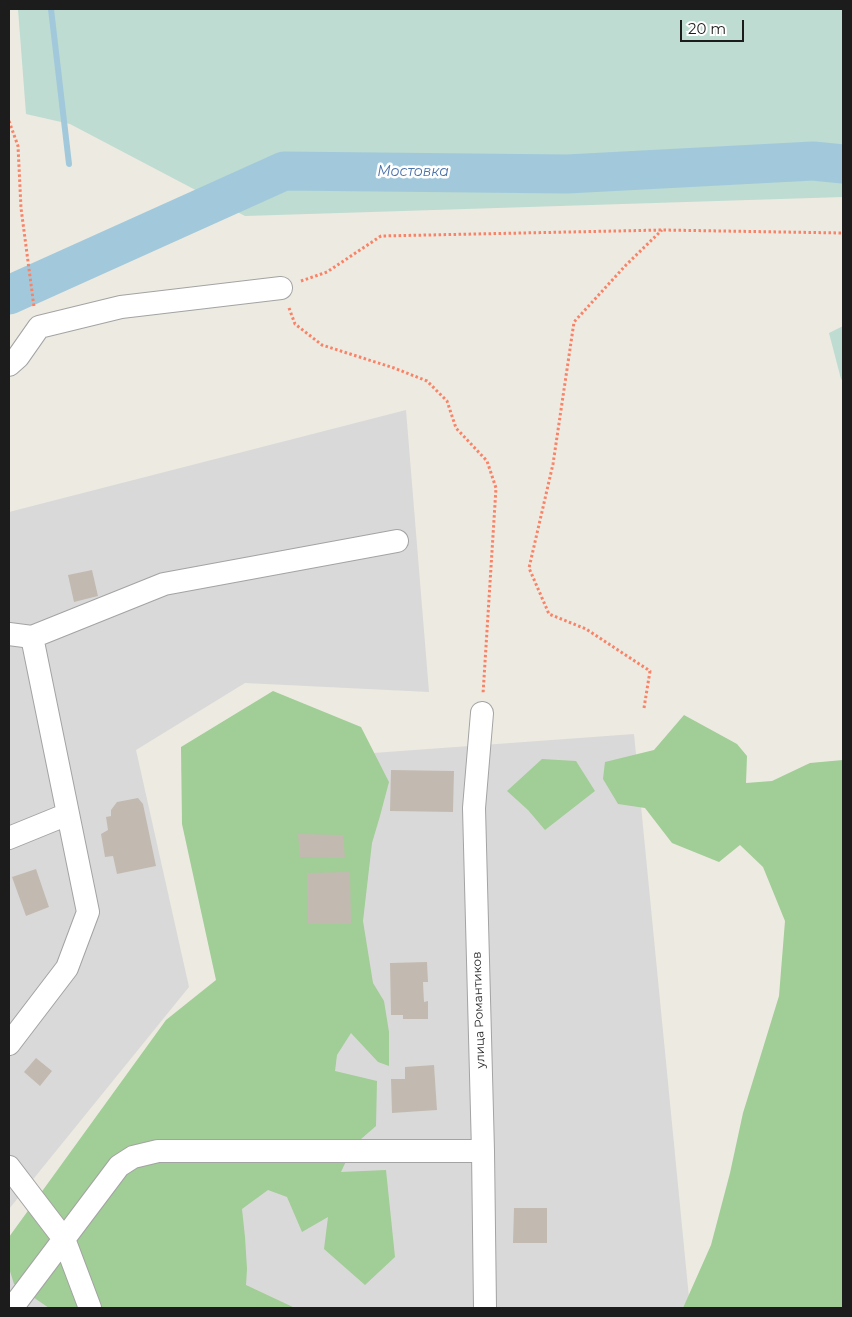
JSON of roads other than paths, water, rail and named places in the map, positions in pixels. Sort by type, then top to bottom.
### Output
[{"type":"street","points":[[9,365],[18,357],[39,327],[121,307],[280,288]]},
{"type":"street","points":[[9,634],[32,637],[164,584],[397,541]]},
{"type":"street","points":[[9,1044],[67,968],[88,912],[32,637]]},
{"type":"street","name":"улица Романтиков","points":[[482,713],[474,808],[485,1308]]},
{"type":"street","points":[[9,838],[68,814]]},
{"type":"street","points":[[12,1308],[119,1166],[133,1157],[158,1151],[483,1151]]},
{"type":"street","points":[[9,1167],[64,1239],[90,1308]]},
{"type":"waterway","points":[[51,9],[69,164]]},
{"type":"waterway","name":"Мостовка","points":[[9,295],[284,171],[567,174],[813,161],[843,164]]}]
